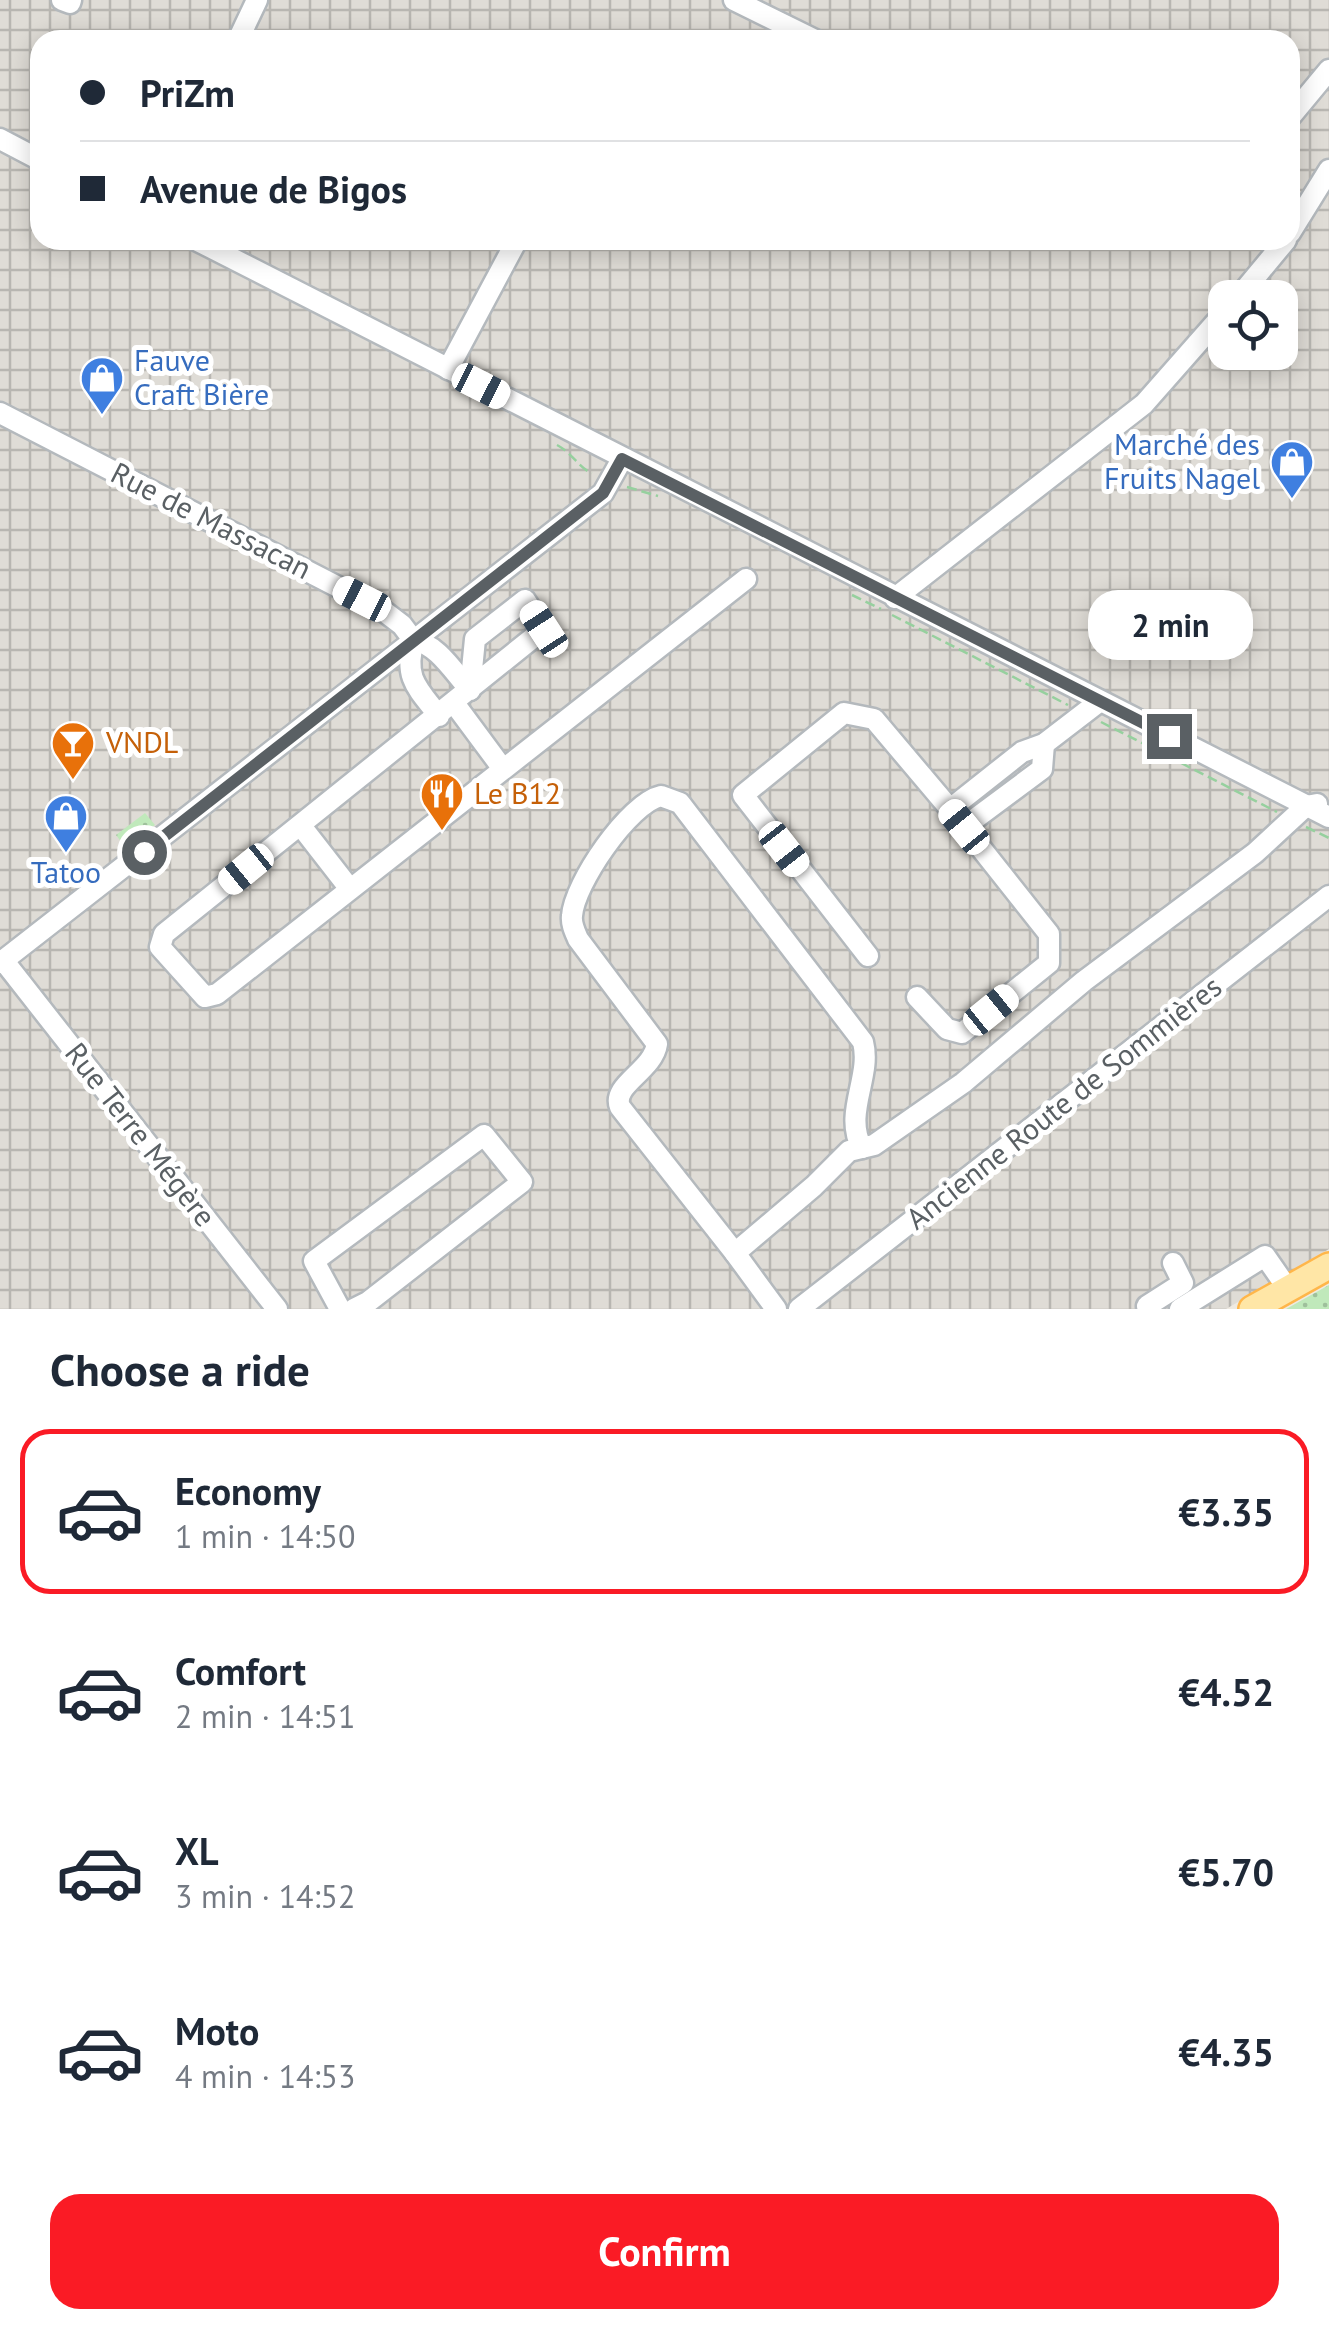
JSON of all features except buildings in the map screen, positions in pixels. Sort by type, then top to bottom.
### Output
[{"type":"main road","points":[[1252,1309],[1329,1266]]},
{"type":"street","points":[[62,0],[70,4],[72,0]]},
{"type":"street","points":[[243,30],[257,0]]},
{"type":"street","points":[[734,0],[795,30]]},
{"type":"street","points":[[1300,105],[1329,70]]},
{"type":"street","points":[[0,139],[30,155]]},
{"type":"street","points":[[1300,217],[1329,170]]},
{"type":"street","points":[[215,250],[1329,817]]},
{"type":"street","points":[[448,370],[512,250]]},
{"type":"street","points":[[1253,280],[1278,250]]},
{"type":"street","points":[[895,598],[1144,404],[1208,331]]},
{"type":"street","name":"Rue de Massacan","points":[[0,412],[381,609],[402,625],[414,642],[424,642],[433,650],[455,703]]},
{"type":"street","points":[[2,961],[603,493],[622,459]]},
{"type":"street","points":[[455,703],[164,934],[160,947],[205,997],[217,994],[746,578]]},
{"type":"street","points":[[414,642],[408,662],[413,683],[455,703],[503,769]]},
{"type":"street","points":[[950,809],[1022,752],[1044,744],[1100,701]]},
{"type":"street","points":[[868,956],[743,795],[844,714],[874,718],[1049,934],[1049,963],[962,1033],[946,1030],[917,998]]},
{"type":"street","points":[[964,827],[1042,769],[1044,744]]},
{"type":"street","points":[[776,1309],[616,1100],[618,1092],[650,1064],[657,1044],[578,939],[571,921],[602,850],[640,804],[661,796],[680,803],[863,1042],[865,1062],[855,1122],[862,1148]]},
{"type":"street","points":[[735,1253],[849,1151],[874,1145],[963,1083],[1084,981],[1255,853],[1306,806],[1329,802]]},
{"type":"street","points":[[301,826],[350,889]]},
{"type":"street","name":"Ancienne Route de Sommières","points":[[799,1309],[1329,896]]},
{"type":"street","name":"Rue Terre Mégère","points":[[2,961],[276,1309]]},
{"type":"street","points":[[340,1309],[314,1261],[484,1135],[522,1182],[354,1309]]},
{"type":"street","points":[[1180,1309],[1266,1256],[1288,1289]]},
{"type":"street","points":[[1149,1309],[1146,1306],[1183,1282],[1174,1263]]},
{"type":"shaded area","points":[[0,0],[1329,0],[1329,1249],[1226,1309],[0,1309]]},
{"type":"green space","points":[[145,813],[155,825],[125,847],[116,835]]},
{"type":"green space","points":[[1329,1285],[1329,1309],[1286,1309]]},
{"type":"place","name":"Fauve Craft Bière","points":[[102,416]]},
{"type":"place","name":"Marché des Fruits Nagel","points":[[1292,500]]},
{"type":"place","name":"VNDL","points":[[73,781]]},
{"type":"place","name":"Le B12","points":[[442,832]]},
{"type":"place","name":"Tatoo","points":[[66,854]]},
{"type":"route","points":[[144,852],[603,493],[622,459],[1169,736]]}]
